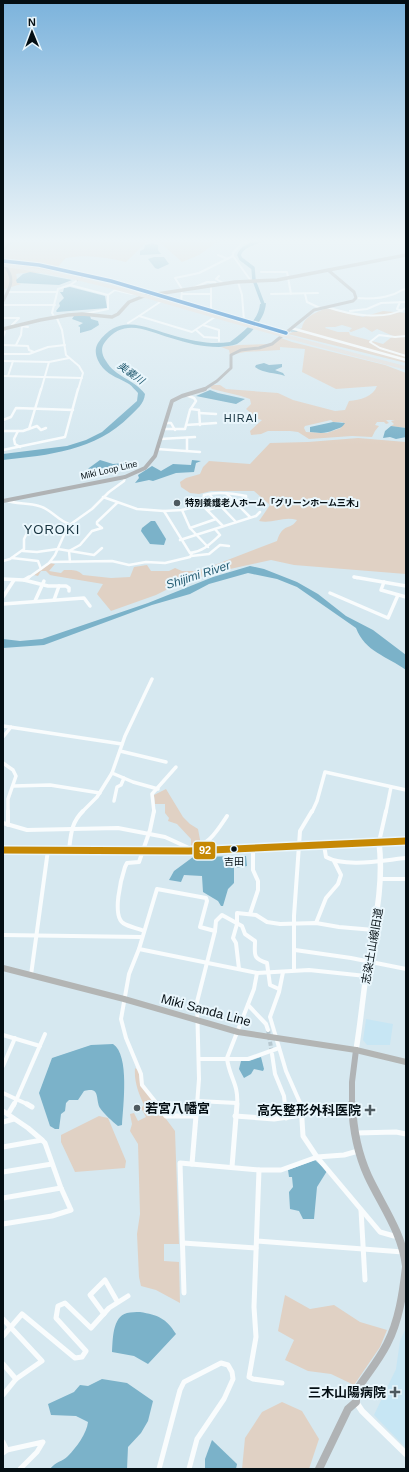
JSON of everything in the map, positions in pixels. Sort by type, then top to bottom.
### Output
[{"type":"highway","points":[[195,309],[285,335],[406,367]]},
{"type":"main road","points":[[3,329],[55,316],[84,314],[112,317],[119,315],[123,309]]},
{"type":"main road","name":"Miki Loop Line","points":[[4,500],[139,473],[152,463],[172,402],[176,398],[202,390],[226,373],[230,368],[231,356],[235,352],[272,344],[309,314],[319,309]]},
{"type":"main road","name":"Miki Sanda Line","points":[[3,968],[124,999],[238,1032],[356,1050],[406,1062]]},
{"type":"main road","points":[[319,1469],[348,1409],[356,1402],[356,1393],[358,1388],[392,1334],[406,1267],[404,1242],[367,1175],[359,1150],[353,1116],[352,1087],[356,1050]]},
{"type":"street","points":[[3,450],[65,437],[82,378],[82,369],[66,355],[62,330],[52,313],[54,309]]},
{"type":"street","points":[[84,314],[108,309]]},
{"type":"street","points":[[128,323],[150,309]]},
{"type":"street","points":[[184,309],[244,326]]},
{"type":"street","points":[[200,309],[244,321],[285,335]]},
{"type":"street","points":[[243,309],[244,321]]},
{"type":"street","points":[[334,309],[372,315],[403,311],[405,309]]},
{"type":"street","points":[[347,312],[368,309]]},
{"type":"street","points":[[397,309],[403,311]]},
{"type":"street","points":[[139,316],[192,332],[220,314]]},
{"type":"street","points":[[3,318],[19,318],[12,325],[28,327]]},
{"type":"street","points":[[196,330],[204,338],[219,339],[219,330],[203,325]]},
{"type":"street","points":[[16,345],[21,335],[22,326]]},
{"type":"street","points":[[291,328],[406,360]]},
{"type":"street","points":[[3,329],[5,332],[3,337]]},
{"type":"street","points":[[406,336],[395,337],[379,335],[370,342],[380,348],[406,356]]},
{"type":"street","points":[[3,345],[28,346],[29,350],[34,354],[35,362]]},
{"type":"street","points":[[3,354],[13,355],[33,353],[48,347],[65,345]]},
{"type":"street","points":[[3,361],[49,362],[69,358]]},
{"type":"street","points":[[8,376],[13,361]]},
{"type":"street","points":[[29,429],[49,362]]},
{"type":"street","points":[[3,376],[82,378]]},
{"type":"street","points":[[163,429],[185,429],[187,417],[196,399],[186,395]]},
{"type":"street","points":[[46,428],[41,430],[37,426],[18,431],[3,430],[3,421],[11,417],[16,408],[73,410]]},
{"type":"street","points":[[191,409],[199,410],[200,425]]},
{"type":"street","points":[[199,413],[216,414]]},
{"type":"street","points":[[165,423],[171,423],[180,434],[178,439]]},
{"type":"street","points":[[186,425],[216,423]]},
{"type":"street","points":[[18,431],[14,439],[15,444],[20,447]]},
{"type":"street","points":[[160,439],[195,437]]},
{"type":"street","points":[[187,438],[187,451]]},
{"type":"street","points":[[157,449],[200,452]]},
{"type":"street","points":[[24,580],[50,562],[58,549],[69,524],[92,509],[124,481],[125,477]]},
{"type":"street","points":[[226,493],[250,518]]},
{"type":"street","points":[[202,505],[204,495],[226,493],[246,496],[246,498],[208,510]]},
{"type":"street","points":[[209,494],[236,522]]},
{"type":"street","points":[[104,497],[117,503],[144,511],[182,510],[202,505]]},
{"type":"street","points":[[4,500],[14,503],[41,506],[60,522],[69,524]]},
{"type":"street","points":[[69,551],[80,545],[92,532],[102,528],[97,524],[97,522],[117,503]]},
{"type":"street","points":[[202,505],[223,526]]},
{"type":"street","points":[[182,510],[190,528],[208,547]]},
{"type":"street","points":[[164,511],[180,540],[190,553],[209,554],[220,545],[229,546]]},
{"type":"street","points":[[180,540],[250,518],[260,512]]},
{"type":"street","points":[[190,528],[216,519]]},
{"type":"street","points":[[50,562],[112,561],[129,564],[146,562],[165,563],[208,547],[220,535],[215,529]]},
{"type":"street","points":[[23,551],[25,542],[24,539],[28,531]]},
{"type":"street","points":[[3,561],[12,558],[23,551],[37,552],[58,549],[86,554],[96,554],[98,550],[102,548]]},
{"type":"street","points":[[69,551],[70,562]]},
{"type":"street","points":[[82,562],[86,554]]},
{"type":"street","points":[[12,558],[38,562],[41,569]]},
{"type":"street","points":[[354,576],[406,586]]},
{"type":"street","points":[[3,578],[24,580],[41,585],[68,587],[69,591]]},
{"type":"street","points":[[3,597],[14,580]]},
{"type":"street","points":[[35,601],[44,581]]},
{"type":"street","points":[[384,582],[381,590],[406,597]]},
{"type":"street","points":[[54,600],[59,586]]},
{"type":"street","points":[[330,593],[388,618],[398,595]]},
{"type":"street","points":[[3,604],[84,598],[90,606]]},
{"type":"street","points":[[69,850],[72,828],[75,819],[100,793],[112,773],[122,744],[152,678]]},
{"type":"street","points":[[3,726],[122,744]]},
{"type":"street","points":[[3,737],[11,727]]},
{"type":"street","points":[[120,751],[166,762]]},
{"type":"street","points":[[3,763],[14,770],[16,776],[14,786],[8,799],[8,825]]},
{"type":"street","points":[[144,931],[122,923],[118,915],[119,894],[124,866],[127,863],[139,862],[149,833],[154,812],[151,796],[176,767]]},
{"type":"street","points":[[294,970],[294,924],[298,847],[301,825],[313,810],[325,772],[406,790]]},
{"type":"street","points":[[112,773],[158,789]]},
{"type":"street","points":[[114,801],[117,787],[121,785],[124,778]]},
{"type":"street","points":[[14,786],[50,786],[100,793]]},
{"type":"street","points":[[379,842],[391,787]]},
{"type":"street","points":[[3,824],[27,830],[118,828],[165,837],[189,849],[198,848],[204,844],[212,837],[227,816]]},
{"type":"street","points":[[3,850],[143,851],[253,849],[406,841]]},
{"type":"street","name":"志染土山線旧道","points":[[356,1050],[368,962],[382,879],[382,860],[379,842]]},
{"type":"street","points":[[324,845],[326,857],[334,861],[361,862],[406,858]]},
{"type":"street","points":[[250,914],[258,890],[258,881],[253,870],[253,849]]},
{"type":"street","points":[[31,975],[48,850]]},
{"type":"street","points":[[316,923],[326,898],[338,884],[341,875],[334,861]]},
{"type":"street","points":[[382,879],[406,879]]},
{"type":"street","points":[[195,1116],[166,1116],[142,1085],[141,1074],[126,1038],[121,1018],[129,974],[139,949],[157,889],[206,898],[207,901],[200,927],[215,931]]},
{"type":"street","points":[[239,969],[236,943],[233,938],[237,924],[236,913],[256,915],[267,922],[280,924],[316,923],[339,927],[374,930]]},
{"type":"street","points":[[192,1164],[199,1080],[198,1002],[208,963],[216,921],[222,915],[242,926],[245,934],[254,939],[256,946],[255,957],[257,960],[267,963],[270,985],[279,989]]},
{"type":"street","points":[[3,935],[142,937]]},
{"type":"street","points":[[139,949],[257,973],[294,970],[366,976]]},
{"type":"street","points":[[295,950],[406,969]]},
{"type":"street","points":[[283,972],[270,1017],[286,1071],[301,1104],[303,1136],[317,1157],[380,1232],[394,1236],[399,1235]]},
{"type":"street","points":[[232,1167],[238,1094],[227,1066],[227,1058],[254,989],[257,973]]},
{"type":"street","points":[[248,1005],[266,1024],[268,1030]]},
{"type":"street","points":[[3,1224],[52,1216],[71,1210],[42,1140],[28,1128],[5,1113],[17,1100],[45,1034]]},
{"type":"street","points":[[3,1035],[40,1046]]},
{"type":"street","points":[[3,1066],[15,1038]]},
{"type":"street","points":[[199,1059],[248,1059],[279,1048]]},
{"type":"street","points":[[272,1054],[275,1074],[284,1096],[286,1118]]},
{"type":"street","points":[[3,1093],[32,1107]]},
{"type":"street","points":[[197,1101],[237,1102]]},
{"type":"street","points":[[236,1116],[286,1118],[302,1115]]},
{"type":"street","points":[[3,1122],[14,1119]]},
{"type":"street","points":[[356,1133],[396,1132],[406,1134]]},
{"type":"street","points":[[3,1146],[42,1140]]},
{"type":"street","points":[[184,1293],[180,1163],[260,1170],[281,1170],[294,1164],[317,1157],[344,1155],[359,1150]]},
{"type":"street","points":[[3,1172],[52,1164]]},
{"type":"street","points":[[260,1170],[254,1307],[256,1337],[249,1376],[253,1379],[282,1382]]},
{"type":"street","points":[[3,1198],[61,1188]]},
{"type":"street","points":[[362,1210],[364,1280]]},
{"type":"street","points":[[257,1241],[405,1252]]},
{"type":"street","points":[[183,1243],[256,1248]]},
{"type":"street","points":[[104,1314],[90,1295],[105,1280],[117,1301]]},
{"type":"street","points":[[3,1336],[22,1314],[75,1358],[82,1357],[86,1351],[56,1318],[58,1306],[65,1303],[90,1328],[97,1323],[117,1301],[128,1296]]},
{"type":"street","points":[[3,1319],[42,1361],[16,1379],[3,1396]]},
{"type":"street","points":[[159,1469],[180,1390],[184,1382],[221,1363],[228,1365],[232,1372],[233,1379],[224,1399],[197,1439],[189,1469]]},
{"type":"street","points":[[3,1364],[16,1379]]},
{"type":"street","points":[[356,1402],[362,1411],[406,1454]]},
{"type":"street","points":[[3,1442],[5,1452],[43,1442],[42,1446],[20,1469]]},
{"type":"shaded area","points":[[324,309],[329,309],[363,317],[383,311],[406,313],[406,363],[288,334],[302,328],[305,321],[315,313]],"holes":[[[342,325],[352,328],[349,331],[351,332],[364,327],[372,332],[377,329],[393,336],[383,344],[350,335],[349,332],[338,332],[325,328]]]},
{"type":"shaded area","points":[[281,338],[385,365],[406,373],[406,428],[391,426],[394,424],[391,421],[395,420],[386,420],[389,423],[386,424],[384,422],[377,422],[375,425],[379,426],[372,437],[352,436],[309,439],[298,432],[290,431],[268,431],[261,434],[251,435],[250,431],[262,420],[258,419],[246,409],[251,404],[250,399],[212,389],[210,387],[213,385],[220,385],[226,389],[278,393],[293,400],[335,411],[345,410],[349,401],[362,399],[372,393],[377,386],[336,389],[302,372],[305,349],[280,347],[280,350],[245,352],[230,355],[229,350],[221,347],[273,344]],"holes":[[[331,420],[333,422],[343,422],[341,428],[327,433],[306,432],[304,428],[305,426]]]},
{"type":"shaded area","points":[[358,438],[406,442],[406,574],[294,565],[271,560],[221,571],[178,584],[156,595],[111,611],[97,594],[103,584],[50,575],[46,571],[41,571],[38,576],[34,575],[51,563],[55,564],[49,571],[61,573],[64,570],[74,570],[83,575],[111,578],[130,577],[134,567],[147,565],[151,571],[169,571],[175,568],[182,571],[194,571],[212,566],[277,541],[282,531],[297,520],[287,519],[269,522],[259,521],[270,505],[254,491],[211,491],[199,494],[190,493],[181,487],[180,482],[186,478],[200,474],[203,467],[209,461],[250,464],[270,443]]},
{"type":"shaded area","points":[[166,789],[183,817],[198,829],[201,845],[191,847],[191,839],[177,824],[168,821],[169,818],[165,813],[165,804],[155,804],[154,795]]},
{"type":"shaded area","points":[[366,1019],[393,1024],[390,1045],[367,1045],[363,1040]]},
{"type":"shaded area","points":[[135,1068],[139,1071],[140,1084],[175,1131],[179,1244],[164,1244],[164,1261],[179,1262],[180,1303],[156,1290],[141,1286],[139,1277],[137,1234],[140,1214],[138,1144],[130,1131],[132,1124],[130,1114],[134,1113],[138,1121],[146,1117],[141,1108],[144,1105],[137,1086]]},
{"type":"shaded area","points":[[99,1116],[108,1118],[126,1161],[125,1168],[75,1172],[61,1142],[61,1135]]},
{"type":"shaded area","points":[[285,1295],[310,1309],[334,1305],[360,1322],[387,1330],[380,1347],[354,1385],[331,1374],[308,1371],[285,1360],[294,1340],[278,1331]]},
{"type":"shaded area","name":"三木山陽病院","points":[[406,1328],[406,1448],[374,1415],[396,1369],[400,1341]]},
{"type":"shaded area","points":[[282,1402],[302,1411],[319,1439],[309,1469],[242,1469],[245,1438],[262,1412]]},
{"type":"water","points":[[58,309],[98,309],[57,312],[56,311]]},
{"type":"water","points":[[259,309],[265,309],[263,315],[257,325],[241,341],[233,345],[213,347],[183,342],[136,328],[120,330],[112,334],[102,347],[103,356],[114,371],[136,385],[145,394],[140,406],[116,428],[87,444],[54,453],[3,460],[3,454],[67,446],[86,440],[102,432],[137,401],[138,393],[129,384],[106,371],[96,356],[98,343],[106,333],[115,327],[134,325],[196,341],[209,343],[230,342],[249,326]]},
{"type":"water","points":[[74,316],[90,316],[91,319],[98,321],[99,325],[91,330],[80,333],[80,327],[78,326],[83,323],[72,319]]},
{"type":"water","points":[[264,363],[269,365],[282,364],[282,367],[275,370],[283,373],[285,376],[262,371],[255,367],[256,365]]},
{"type":"water","points":[[210,390],[245,399],[236,404],[196,396]]},
{"type":"water","points":[[333,422],[345,423],[340,428],[327,432],[310,432],[310,427]]},
{"type":"water","points":[[391,426],[406,428],[406,437],[396,439],[390,437],[383,438],[385,431]]},
{"type":"water","points":[[100,460],[113,464],[124,463],[124,465],[116,468],[91,469],[87,471]]},
{"type":"water","points":[[192,460],[201,461],[196,463],[194,472],[176,473],[153,481],[149,480],[135,483],[139,478],[138,475],[152,466],[161,471],[173,464],[191,465]]},
{"type":"water","points":[[151,521],[155,521],[166,539],[164,545],[150,544],[141,531],[142,528]]},
{"type":"water","points":[[250,566],[264,569],[297,582],[318,594],[346,616],[373,630],[406,655],[406,670],[377,653],[365,643],[356,628],[297,587],[277,579],[248,573],[209,584],[190,594],[152,605],[44,645],[3,648],[3,639],[20,641],[42,639],[148,603],[213,577]]},
{"type":"water","points":[[246,856],[247,866],[234,868],[234,883],[228,889],[223,906],[221,906],[218,901],[203,892],[202,876],[184,875],[181,882],[169,880],[174,871],[193,857]]},
{"type":"water","points":[[113,1044],[118,1050],[122,1059],[124,1069],[122,1125],[118,1126],[103,1112],[100,1108],[95,1092],[93,1090],[89,1090],[84,1091],[78,1100],[69,1100],[66,1103],[65,1111],[61,1114],[59,1129],[55,1129],[50,1126],[39,1093],[52,1058],[91,1045]]},
{"type":"water","points":[[261,1057],[264,1069],[263,1071],[254,1069],[251,1074],[244,1078],[239,1069],[241,1061],[249,1061]]},
{"type":"water","points":[[315,1160],[327,1171],[317,1187],[314,1219],[303,1219],[299,1211],[290,1209],[289,1192],[293,1187],[292,1177],[289,1177],[288,1170]]},
{"type":"water","points":[[140,1312],[152,1314],[161,1318],[169,1324],[176,1334],[148,1364],[134,1356],[112,1352],[113,1335],[118,1319],[127,1313]]},
{"type":"water","points":[[102,1379],[127,1383],[153,1401],[148,1421],[141,1433],[128,1447],[127,1469],[50,1469],[54,1464],[66,1458],[74,1449],[81,1440],[88,1422],[76,1416],[51,1415],[48,1404],[74,1392],[80,1385],[88,1386]]},
{"type":"water","points":[[212,1440],[237,1464],[236,1469],[205,1469],[205,1459]]},
{"type":"waterway","points":[[257,323],[273,328]]},
{"type":"waterway","points":[[291,331],[297,331]]},
{"type":"tunnel","points":[[268,1030],[272,1053]]},
{"type":"transit line","points":[[201,309],[286,333]]},
{"type":"transit line","name":"92","points":[[3,850],[189,851],[406,841]]},
{"type":"place","name":"特別養護老人ホーム「グリーンホーム三木」","points":[[177,503]]},
{"type":"place","name":"吉田","points":[[234,849]]},
{"type":"place","name":"若宮八幡宮","points":[[137,1108]]},
{"type":"place","name":"高矢整形外科医院","points":[[370,1110]]},
{"type":"place","name":"三木山陽病院","points":[[395,1392]]},
{"type":"district","name":"HIRAI","points":[[241,418]]},
{"type":"district","name":"YOROKI","points":[[52,529]]},
{"type":"water label","name":"美嚢川","points":[[131,373]]},
{"type":"water label","name":"Shijimi River","points":[[198,575]]}]
